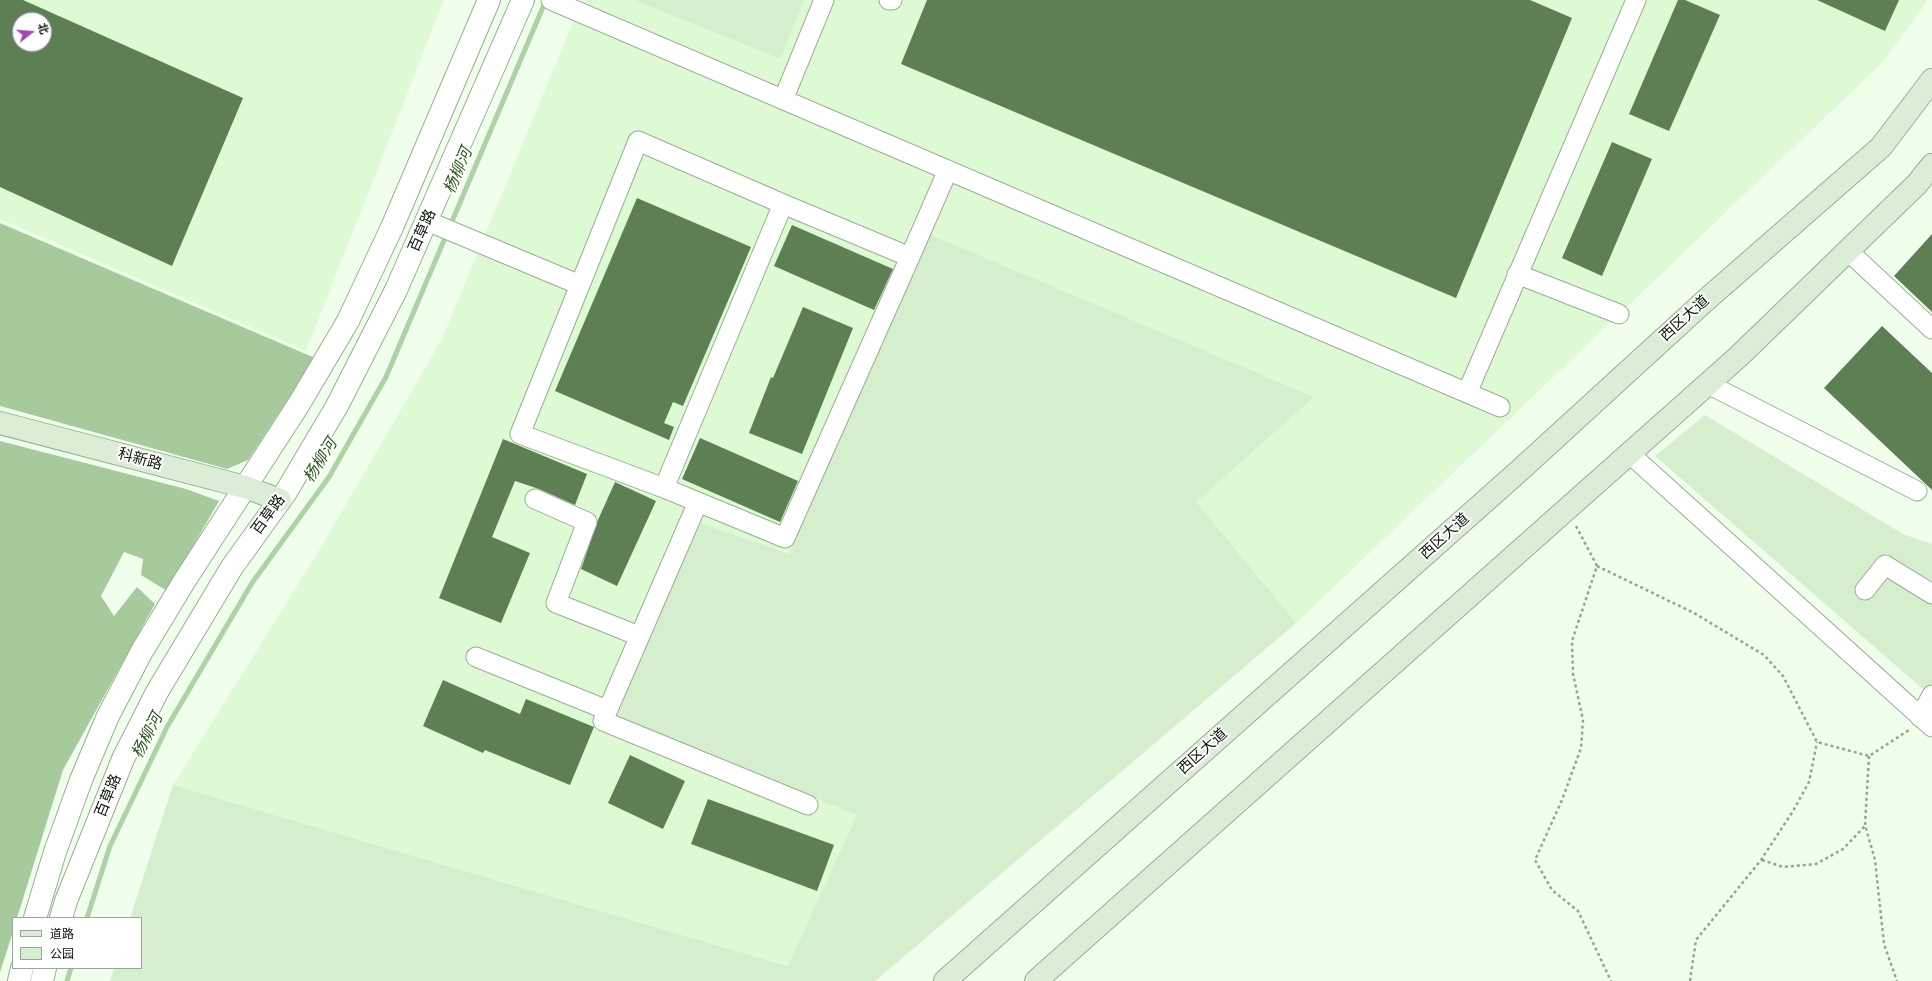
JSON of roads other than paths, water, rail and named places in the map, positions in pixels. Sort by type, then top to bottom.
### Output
[{"type":"main road","name":"西区大道","points":[[945,981],[1508,481],[1706,300],[1881,147],[1932,80]]},
{"type":"main road","points":[[1036,981],[1708,384],[1917,184],[1932,165]]},
{"type":"main road","name":"科新路","points":[[0,423],[245,487],[280,500]]},
{"type":"street","name":"百草路","points":[[35,917],[55,852],[81,780],[108,716],[142,651],[185,580],[303,397],[348,321],[393,225],[489,0]]},
{"type":"street","name":"百草路","points":[[61,917],[66,901],[124,759],[156,692],[232,566],[280,500],[337,406],[396,290],[441,227],[523,0]]},
{"type":"street","points":[[783,100],[824,0]]},
{"type":"street","points":[[1467,393],[1636,0]]},
{"type":"street","points":[[552,1],[1500,407]]},
{"type":"street","points":[[910,257],[638,141],[520,434],[664,488],[785,538],[910,257],[948,170]]},
{"type":"street","points":[[664,488],[783,204]]},
{"type":"street","points":[[441,227],[580,285]]},
{"type":"street","points":[[1848,251],[1932,329]]},
{"type":"street","points":[[1518,274],[1619,314]]},
{"type":"street","points":[[1708,384],[1917,491]]},
{"type":"street","points":[[1630,454],[1925,721],[1932,695]]},
{"type":"street","points":[[535,499],[587,522],[556,602],[639,636]]},
{"type":"street","points":[[698,502],[603,721],[808,805]]},
{"type":"street","points":[[1865,590],[1885,565],[1932,594]]},
{"type":"street","points":[[476,657],[607,710]]},
{"type":"street","points":[[19,981],[22,969]]},
{"type":"street","points":[[42,981],[45,969]]},
{"type":"waterway","name":"杨柳河","points":[[87,917],[110,846],[167,727],[252,583],[329,477],[386,377],[546,0]]},
{"type":"waterway","name":"杨柳河","points":[[67,981],[71,969]]}]
